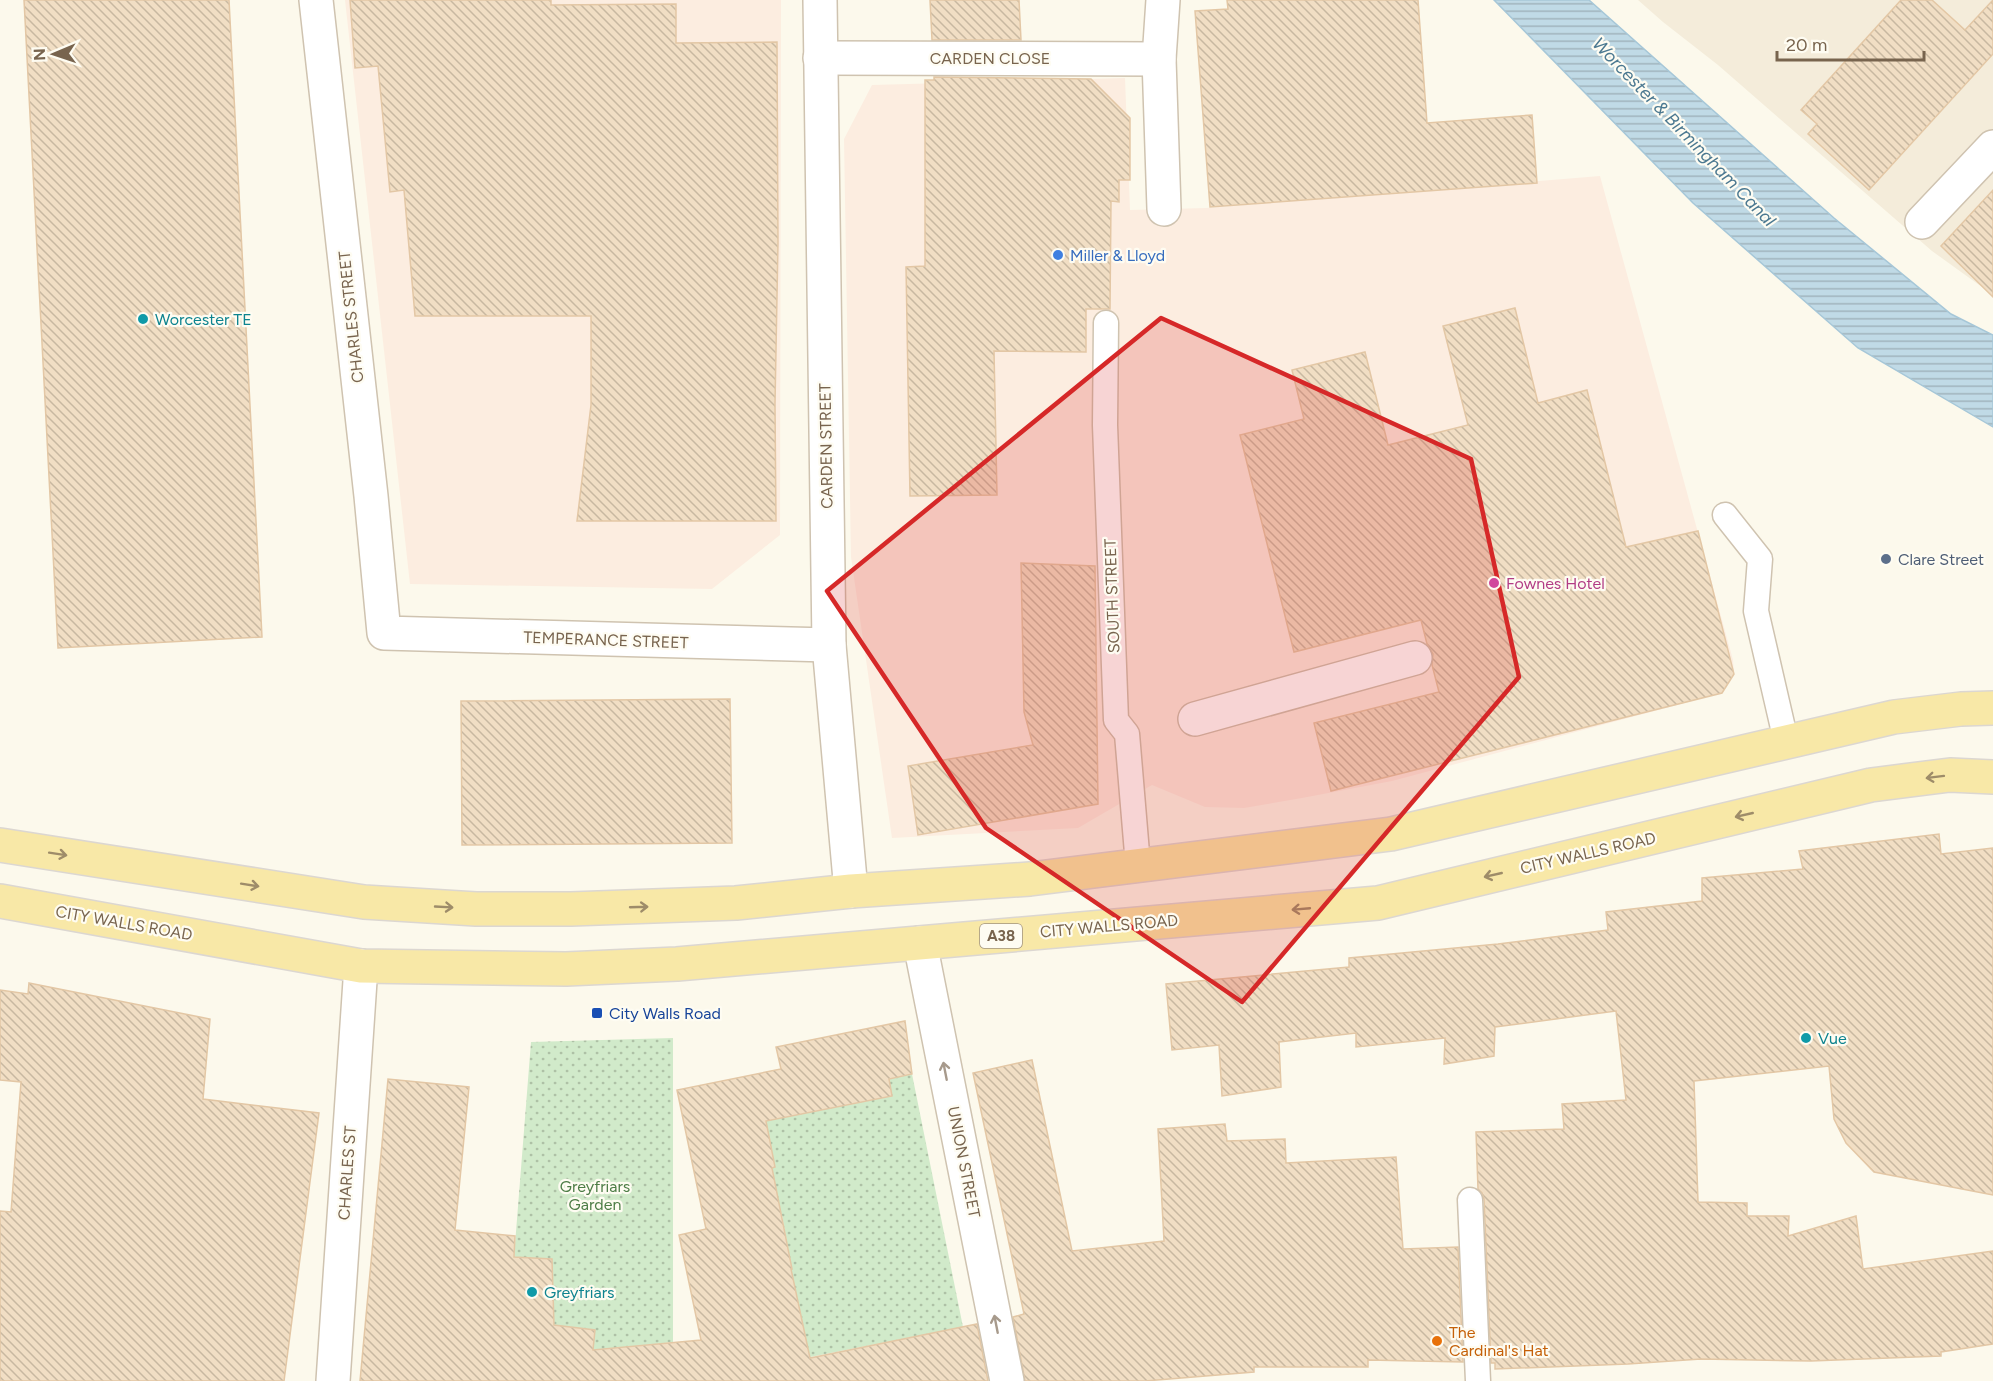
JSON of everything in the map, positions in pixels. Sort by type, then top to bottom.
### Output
[{"type":"main road","points":[[0,845],[375,903],[476,909],[571,909],[736,903],[851,891],[1030,879],[1391,834],[1894,717],[1961,709],[1993,708]]},
{"type":"main road","name":"CITY WALLS ROAD","points":[[0,902],[361,966],[566,969],[677,964],[1378,903],[1871,785],[1950,775],[1993,777]]},
{"type":"street","name":"CHARLES STREET","points":[[316,0],[384,633]]},
{"type":"street","name":"CARDEN STREET","points":[[820,0],[829,645],[851,891]]},
{"type":"street","points":[[1163,0],[1159,59],[1164,209]]},
{"type":"street","name":"CARDEN CLOSE","points":[[820,58],[1159,59]]},
{"type":"street","points":[[1922,222],[1993,147]]},
{"type":"street","name":"TEMPERANCE STREET","points":[[384,633],[829,645]]},
{"type":"street","points":[[1196,719],[1415,658]]},
{"type":"street","name":"UNION STREET","points":[[920,943],[1008,1381]]},
{"type":"street","name":"CHARLES ST","points":[[333,1381],[361,966]]},
{"type":"lane","name":"SOUTH STREET","points":[[1106,324],[1105,425],[1116,720],[1127,734],[1138,865]]},
{"type":"lane","points":[[1725,515],[1760,559],[1756,611],[1786,741]]},
{"type":"lane","points":[[1470,1200],[1478,1381]]},
{"type":"highlighted area","points":[[1161,318],[1471,459],[1519,677],[1242,1002],[986,828],[827,591]]},
{"type":"shaded area","points":[[345,0],[781,0],[780,535],[712,589],[410,584]]},
{"type":"shaded area","points":[[1638,0],[1993,0],[1993,295],[1932,251],[1718,65]]},
{"type":"shaded area","points":[[1125,78],[1130,210],[1206,208],[1600,176],[1733,660],[1734,674],[1722,693],[1392,781],[1302,798],[1244,808],[1205,807],[1152,785],[1078,828],[892,838],[851,557],[844,139],[872,85]]},
{"type":"green space","name":"Greyfriars Garden","points":[[673,1038],[673,1342],[620,1348],[591,1381],[594,1330],[554,1325],[552,1259],[514,1257],[531,1042]]},
{"type":"green space","points":[[781,1069],[791,1116],[891,1096],[889,1079],[912,1074],[963,1327],[810,1357],[806,1340],[787,1343],[773,1273],[792,1269],[782,1215],[758,1171],[775,1167],[756,1074]]},
{"type":"water","name":"Worcester & Birmingham Canal","points":[[1494,0],[1589,0],[1834,218],[1951,314],[1993,335],[1993,427],[1858,348],[1693,203]]},
{"type":"building","name":"Worcester TE","points":[[24,0],[229,0],[262,637],[58,648]]},
{"type":"building","points":[[350,0],[551,0],[551,5],[676,4],[676,43],[777,42],[776,521],[577,521],[591,405],[591,316],[415,316],[404,190],[390,192],[378,66],[355,68]]},
{"type":"building","points":[[930,0],[1019,0],[1021,40],[932,40]]},
{"type":"building","points":[[1227,0],[1418,0],[1427,123],[1532,115],[1537,183],[1210,207],[1195,11],[1228,9]]},
{"type":"building","points":[[1901,0],[1932,0],[1965,30],[1993,0],[1993,54],[1869,190],[1808,134],[1817,124],[1801,110]]},
{"type":"building","points":[[934,77],[1091,79],[1130,118],[1130,180],[1119,180],[1119,202],[1111,201],[1110,309],[1086,309],[1086,352],[994,351],[997,495],[910,496],[906,267],[925,266],[925,80],[934,80]]},
{"type":"building","points":[[1993,190],[1993,297],[1941,246]]},
{"type":"building","name":"Fownes Hotel","points":[[1515,308],[1538,403],[1587,390],[1626,547],[1698,531],[1734,674],[1722,693],[1331,791],[1314,723],[1439,692],[1432,665],[1433,654],[1427,644],[1421,620],[1294,652],[1240,435],[1304,419],[1292,370],[1365,352],[1388,445],[1468,425],[1443,326]]},
{"type":"building","points":[[1021,563],[1095,566],[1098,804],[918,835],[908,766],[1033,745],[1024,712]]},
{"type":"building","points":[[730,699],[732,843],[462,845],[461,701]]},
{"type":"building","points":[[1939,834],[1941,854],[1993,848],[1993,1195],[1874,1172],[1846,1143],[1834,1119],[1829,1066],[1694,1081],[1698,1202],[1747,1203],[1747,1216],[1789,1216],[1788,1236],[1856,1216],[1863,1269],[1993,1251],[1993,1344],[1941,1352],[1941,1356],[1811,1361],[1701,1359],[1495,1369],[1495,1363],[1491,1363],[1484,1199],[1478,1189],[1476,1132],[1564,1129],[1562,1104],[1626,1100],[1616,1011],[1495,1027],[1494,1056],[1444,1064],[1445,1038],[1356,1047],[1356,1033],[1279,1042],[1281,1087],[1222,1096],[1219,1045],[1172,1050],[1166,984],[1349,967],[1349,958],[1498,944],[1608,930],[1606,912],[1702,901],[1702,878],[1803,869],[1799,851]]},
{"type":"building","points":[[29,983],[210,1019],[203,1099],[319,1113],[284,1381],[0,1381],[0,1211],[11,1212],[21,1082],[0,1080],[0,990],[28,994]]},
{"type":"building","points":[[905,1021],[912,1074],[889,1079],[892,1096],[766,1121],[775,1167],[772,1168],[810,1358],[977,1324],[988,1381],[360,1381],[388,1079],[469,1087],[455,1230],[515,1236],[514,1257],[552,1259],[554,1325],[595,1330],[593,1350],[701,1340],[679,1235],[706,1229],[677,1090],[781,1069],[776,1047]]},
{"type":"building","points":[[1032,1060],[1072,1251],[1164,1241],[1158,1129],[1225,1124],[1227,1141],[1285,1139],[1286,1163],[1396,1157],[1403,1249],[1458,1247],[1463,1362],[1368,1360],[1368,1367],[1254,1367],[1254,1372],[1145,1381],[1025,1381],[1013,1317],[1024,1314],[973,1073]]},
{"type":"place","name":"Miller & Lloyd","points":[[1058,255]]},
{"type":"place","name":"Worcester TE","points":[[143,319]]},
{"type":"place","name":"Clare Street","points":[[1886,559]]},
{"type":"place","name":"Fownes Hotel","points":[[1494,583]]},
{"type":"place","name":"City Walls Road","points":[[597,1013]]},
{"type":"place","name":"Vue","points":[[1806,1038]]},
{"type":"place","name":"Greyfriars","points":[[532,1292]]},
{"type":"place","name":"The Cardinal's Hat","points":[[1437,1341]]}]
